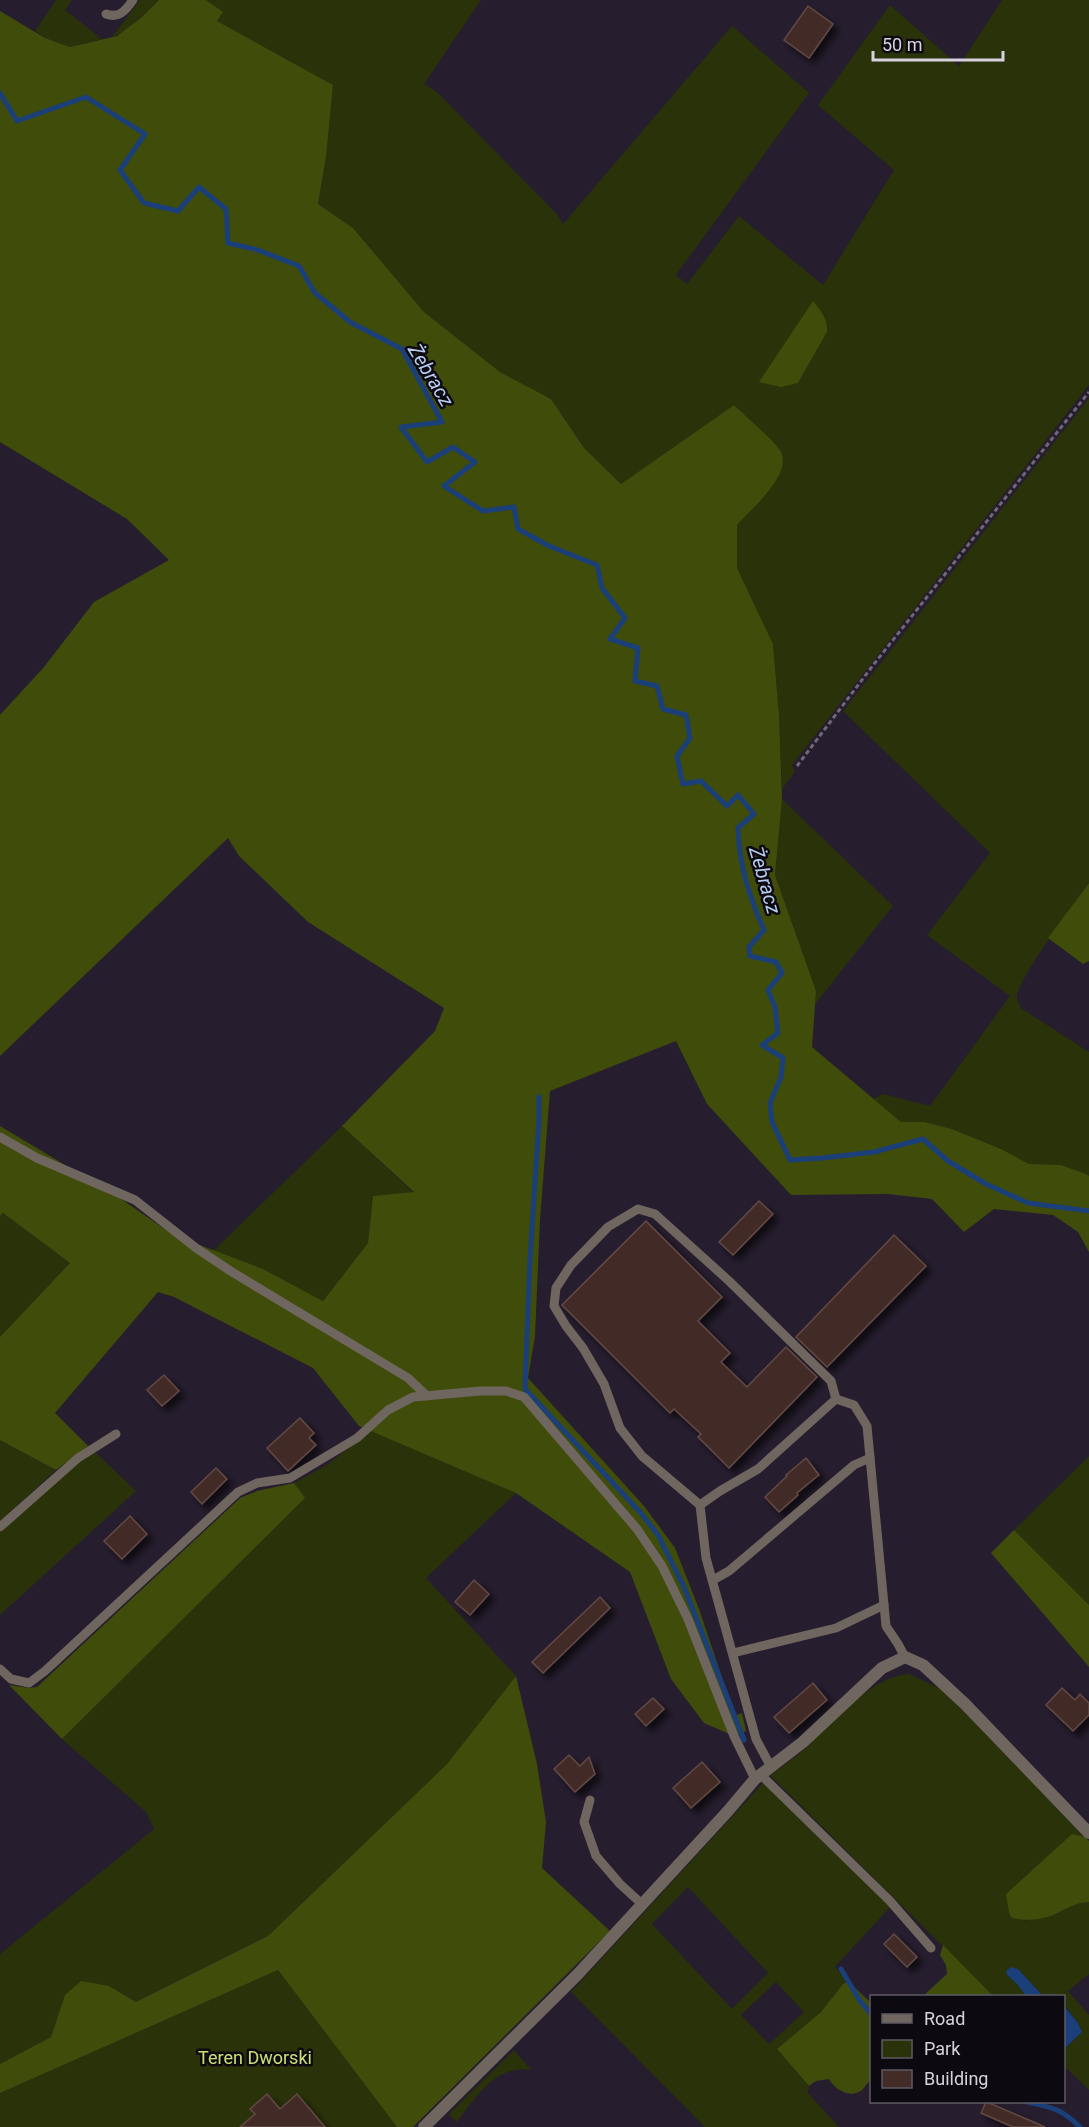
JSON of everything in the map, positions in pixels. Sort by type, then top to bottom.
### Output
[{"type":"street","points":[[424,2127],[578,1974],[758,1777],[803,1742],[882,1668],[905,1657],[923,1665],[965,1704],[1089,1833]]},
{"type":"lane","points":[[106,14],[112,16],[121,14],[133,0]]},
{"type":"lane","points":[[0,1137],[38,1158],[135,1200],[196,1248],[408,1378],[427,1396]]},
{"type":"lane","points":[[771,1767],[756,1739],[706,1558],[700,1505],[642,1456],[620,1428],[604,1384],[554,1306],[556,1288],[571,1265],[608,1227],[638,1209],[655,1214],[729,1281],[831,1381],[836,1399]]},
{"type":"lane","points":[[0,1669],[11,1679],[29,1683],[45,1671],[238,1492],[257,1483],[290,1478],[357,1438],[388,1410],[413,1397],[506,1391],[524,1397],[638,1529],[662,1566],[688,1619],[734,1736],[758,1777],[890,1901],[931,1948]]},
{"type":"lane","points":[[836,1399],[854,1405],[867,1426],[886,1626],[905,1657]]},
{"type":"lane","points":[[700,1505],[758,1469],[836,1399]]},
{"type":"lane","points":[[0,1527],[78,1458],[116,1434]]},
{"type":"lane","points":[[713,1580],[729,1571],[854,1465],[870,1458]]},
{"type":"lane","points":[[733,1653],[836,1628],[884,1605]]},
{"type":"lane","points":[[590,1800],[584,1822],[596,1856],[620,1884],[643,1905]]},
{"type":"path","points":[[797,766],[874,664],[1089,392]]},
{"type":"green space","points":[[56,0],[72,0],[65,10],[102,39],[70,47],[45,38],[35,31]]},
{"type":"green space","points":[[140,0],[159,0],[131,27],[112,37]]},
{"type":"green space","points":[[159,0],[206,0],[223,12],[217,21],[333,85],[326,157],[318,204],[353,228],[424,312],[500,372],[551,399],[584,448],[621,484],[734,405],[778,448],[783,461],[776,481],[737,525],[737,568],[773,644],[779,715],[782,799],[775,875],[816,991],[812,1047],[901,1122],[924,1122],[952,1129],[1001,1149],[1029,1164],[1061,1165],[1089,1176],[1089,1252],[1078,1232],[1053,1215],[994,1209],[964,1232],[932,1199],[888,1194],[791,1195],[707,1104],[676,1041],[550,1091],[540,1220],[535,1336],[528,1378],[644,1506],[675,1548],[699,1609],[735,1716],[742,1713],[746,1731],[734,1736],[704,1723],[671,1679],[630,1572],[516,1493],[359,1426],[313,1368],[174,1297],[158,1292],[55,1413],[88,1446],[56,1470],[0,1440],[0,1337],[70,1263],[3,1213],[0,1216],[0,1126],[117,1196],[173,1235],[263,1269],[323,1301],[368,1243],[373,1196],[414,1192],[342,1126],[435,1031],[444,1008],[308,922],[239,856],[228,838],[0,1056],[0,715],[44,667],[94,602],[169,560],[127,519],[0,442],[0,11],[45,38],[70,47],[117,36],[141,18]]},
{"type":"green space","points":[[206,0],[481,0],[424,84],[437,92],[556,213],[563,224],[732,26],[809,93],[676,275],[687,284],[739,216],[823,285],[894,170],[818,105],[890,5],[959,66],[1002,0],[1089,0],[1089,385],[792,765],[795,772],[782,789],[773,644],[737,568],[737,525],[778,478],[780,450],[734,405],[621,484],[584,448],[551,399],[500,372],[424,312],[353,228],[318,204],[326,157],[333,85],[217,21],[222,12]],"holes":[[[813,302],[827,332],[798,383],[760,382]]]},
{"type":"green space","points":[[813,301],[825,319],[827,332],[798,383],[781,387],[759,382]]},
{"type":"green space","points":[[1089,398],[1089,883],[1035,960],[1019,990],[1017,999],[1021,1008],[1089,1052],[1089,1176],[1061,1165],[1029,1164],[1001,1149],[952,1129],[924,1122],[901,1122],[873,1099],[883,1094],[930,1106],[1010,996],[927,935],[990,853],[843,711]]},
{"type":"green space","points":[[782,799],[893,906],[815,1004],[816,991],[775,875]]},
{"type":"green space","points":[[1089,883],[1089,961],[1083,964],[1048,938]]},
{"type":"green space","points":[[342,1126],[414,1193],[373,1196],[368,1243],[323,1301],[263,1269],[213,1251]]},
{"type":"green space","points":[[3,1213],[70,1263],[0,1337],[0,1216]]},
{"type":"green space","points":[[372,1431],[516,1493],[426,1578],[516,1676],[447,1764],[268,1936],[136,2002],[109,1986],[65,1995],[51,2037],[0,2064],[0,1954],[154,1829],[146,1812],[62,1739],[304,1498],[294,1483],[325,1466]]},
{"type":"green space","points":[[0,1440],[56,1470],[0,1521]]},
{"type":"green space","points":[[95,1452],[136,1491],[0,1615],[0,1531],[76,1464]]},
{"type":"green space","points":[[1089,1456],[1089,1605],[1014,1530]]},
{"type":"green space","points":[[294,1483],[305,1498],[62,1739],[9,1685],[37,1687],[240,1498],[257,1491]]},
{"type":"green space","points":[[1014,1530],[1089,1605],[1089,1667],[991,1553]]},
{"type":"green space","points":[[909,1674],[943,1690],[1085,1837],[1023,1921],[1053,1915],[1078,1902],[1089,1902],[1089,1974],[1068,1991],[1089,2015],[1089,2090],[1065,2067],[1065,2048],[1082,2032],[1066,2006],[1065,1995],[1042,1995],[1018,1969],[1007,1975],[1025,1995],[992,1995],[770,1775],[803,1750],[867,1691],[895,1677]]},
{"type":"green space","points":[[516,1676],[537,1764],[546,1822],[542,1868],[610,1931],[413,2127],[397,2127],[278,1970],[0,2093],[0,2064],[51,2037],[65,1995],[81,1981],[109,1986],[136,2002],[268,1936],[447,1764]]},
{"type":"green space","points":[[763,1783],[890,1907],[835,1967],[848,1981],[843,1984],[821,2012],[777,2049],[809,2086],[808,2093],[839,2127],[705,2127],[571,1992]],"holes":[[[688,1887],[768,1973],[732,2009],[652,1924]],[[776,1982],[804,2012],[769,2044],[741,2015]]]},
{"type":"green space","points":[[1072,1834],[1085,1837],[1089,1841],[1089,1902],[1074,1905],[1043,1918],[1026,1920],[1011,1917],[1006,1894]]},
{"type":"green space","points":[[943,1945],[992,1995],[924,1995],[947,1974],[946,1965],[940,1955]]},
{"type":"green space","name":"Teren Dworski","points":[[278,1970],[397,2127],[0,2127],[0,2093]]},
{"type":"green space","points":[[848,1981],[870,2002],[870,2081],[862,2090],[853,2094],[839,2090],[829,2079],[816,2081],[809,2086],[777,2049],[821,2012],[843,1984]]},
{"type":"green space","points":[[514,2050],[531,2070],[519,2069],[497,2077],[480,2093],[457,2122],[449,2114]]},
{"type":"water","points":[[1011,1967],[1018,1969],[1042,1995],[1025,1995],[1006,1971]]},
{"type":"water","points":[[1065,2007],[1078,2023],[1082,2032],[1065,2048]]},
{"type":"building","points":[[808,6],[833,24],[809,58],[784,40]]},
{"type":"building","points":[[759,1201],[773,1214],[733,1255],[719,1242]]},
{"type":"building","points":[[646,1221],[722,1297],[698,1321],[730,1353],[721,1362],[747,1387],[786,1347],[817,1377],[729,1468],[698,1437],[701,1434],[674,1409],[670,1413],[562,1305]]},
{"type":"building","points":[[894,1235],[926,1266],[827,1367],[796,1337]]},
{"type":"building","points":[[164,1375],[179,1391],[162,1406],[147,1390]]},
{"type":"building","points":[[300,1418],[314,1433],[309,1438],[316,1445],[288,1471],[267,1448]]},
{"type":"building","points":[[806,1458],[819,1475],[779,1512],[765,1497]]},
{"type":"building","points":[[216,1468],[227,1479],[202,1504],[191,1492]]},
{"type":"building","points":[[130,1516],[147,1534],[122,1559],[104,1541]]},
{"type":"building","points":[[474,1580],[489,1594],[470,1615],[455,1602]]},
{"type":"building","points":[[600,1597],[610,1608],[543,1673],[532,1662]]},
{"type":"building","points":[[813,1683],[827,1700],[789,1733],[774,1717]]},
{"type":"building","points":[[1062,1688],[1075,1700],[1080,1694],[1089,1703],[1089,1715],[1073,1731],[1046,1705]]},
{"type":"building","points":[[653,1698],[664,1709],[646,1726],[635,1714]]},
{"type":"building","points":[[569,1755],[580,1766],[589,1757],[595,1774],[575,1792],[554,1769]]},
{"type":"building","points":[[702,1762],[720,1782],[691,1808],[673,1788]]},
{"type":"building","points":[[894,1934],[917,1957],[907,1967],[884,1944]]},
{"type":"building","points":[[267,2094],[280,2109],[297,2094],[325,2127],[240,2127],[255,2114],[250,2109]]},
{"type":"building","points":[[986,2103],[988,2103],[1045,2127],[1013,2127],[981,2113]]},
{"type":"waterway","name":"Żebracz","points":[[0,93],[17,121],[86,97],[145,134],[120,170],[144,203],[178,211],[199,187],[226,209],[228,243],[258,250],[299,266],[315,293],[350,322],[402,349],[442,422],[401,427],[427,462],[453,447],[475,462],[444,486],[483,511],[514,507],[518,529],[549,546],[597,565],[602,588],[625,618],[610,639],[638,648],[635,681],[657,686],[663,709],[686,715],[690,738],[677,756],[683,784],[701,781],[727,806],[738,795],[754,814],[738,828],[740,855],[746,880],[764,930],[749,947],[750,956],[776,962],[782,973],[768,990],[775,1007],[778,1033],[762,1045],[783,1058],[781,1077],[770,1103],[772,1122],[790,1160],[874,1152],[923,1139],[948,1161],[986,1184],[1028,1203],[1089,1211]]},
{"type":"waterway","points":[[539,1097],[525,1387],[640,1512],[658,1535],[684,1587],[744,1740]]},
{"type":"waterway","points":[[841,1969],[860,2001],[870,2013]]},
{"type":"waterway","points":[[1031,2103],[1056,2110],[1080,2127]]}]
